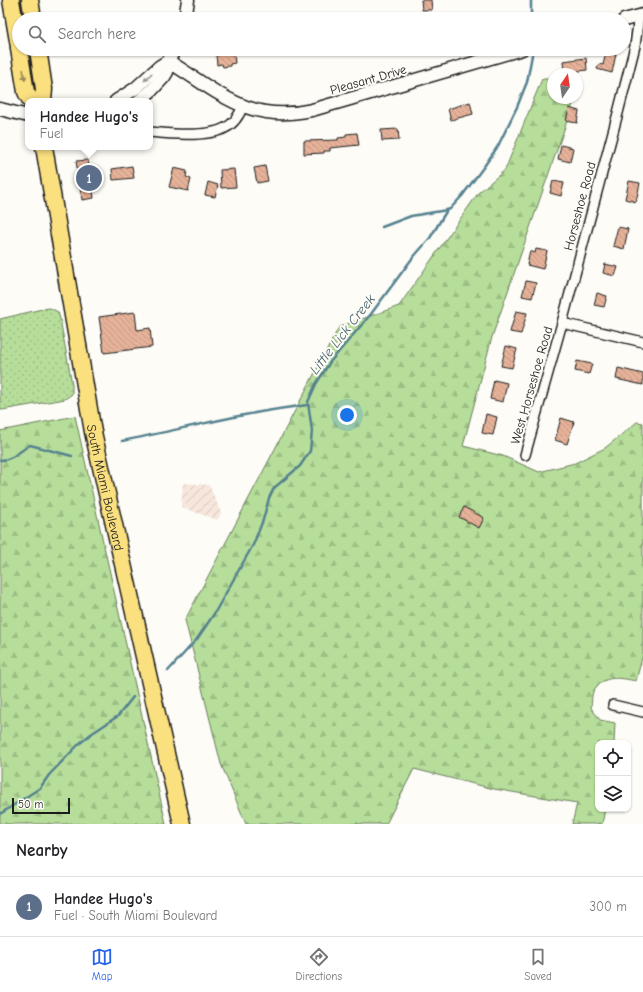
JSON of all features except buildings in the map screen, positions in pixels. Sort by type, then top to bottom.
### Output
[{"type":"highway","points":[[11,0],[13,12]]},
{"type":"highway","points":[[30,0],[32,12]]},
{"type":"highway","points":[[20,56],[26,92],[29,98]]},
{"type":"highway","points":[[39,56],[44,89],[42,98]]},
{"type":"highway","name":"South Miami Boulevard","points":[[45,150],[93,432],[182,824]]},
{"type":"street","points":[[186,12],[188,0]]},
{"type":"street","points":[[631,18],[641,15]]},
{"type":"street","name":"Horseshoe Road","points":[[562,322],[635,46],[641,15]]},
{"type":"street","points":[[141,98],[160,82],[167,72],[168,61],[171,56]]},
{"type":"street","name":"Pleasant Drive","points":[[168,61],[226,98],[243,106],[270,113],[298,113],[498,56]]},
{"type":"street","points":[[121,98],[136,88],[160,66],[168,61]]},
{"type":"street","points":[[153,132],[192,134],[217,132],[225,129],[233,123],[243,106]]},
{"type":"street","points":[[0,109],[25,115]]},
{"type":"street","points":[[562,322],[643,342]]},
{"type":"street","name":"West Horseshoe Road","points":[[525,455],[562,322]]},
{"type":"street","points":[[612,706],[643,712]]},
{"type":"shaded area","points":[[183,483],[209,485],[221,513],[217,520],[181,507]]},
{"type":"green space","points":[[542,79],[547,79],[547,104],[573,104],[492,337],[463,446],[503,456],[539,472],[575,463],[605,448],[637,422],[643,423],[643,654],[636,681],[619,678],[608,679],[598,685],[592,694],[591,708],[600,720],[615,723],[614,740],[595,740],[595,812],[604,812],[602,824],[572,824],[577,803],[494,789],[414,769],[386,824],[246,824],[221,764],[185,620],[339,327],[399,306],[479,192],[505,170]]},
{"type":"green space","points":[[50,308],[58,312],[60,319],[72,384],[72,394],[65,399],[2,410],[0,409],[0,319]]},
{"type":"green space","points":[[75,416],[166,824],[0,824],[0,431]]},
{"type":"waterway","name":"Little Lick Creek","points":[[531,0],[531,12]]},
{"type":"waterway","name":"Little Lick Creek","points":[[168,671],[197,639],[214,614],[253,545],[263,520],[269,498],[274,488],[300,466],[310,451],[312,431],[308,402],[316,384],[330,362],[371,314],[411,260],[430,238],[447,210],[450,209],[462,196],[498,146],[517,107],[527,82],[532,56]]},
{"type":"waterway","points":[[382,227],[411,216],[447,210]]},
{"type":"waterway","points":[[122,441],[238,416],[308,405]]},
{"type":"waterway","points":[[0,460],[8,459],[30,445],[72,456]]},
{"type":"waterway","name":"Little Lick Creek","points":[[0,814],[40,788],[49,775],[79,744],[118,716],[133,697]]},
{"type":"place","name":"Handee Hugo's","points":[[89,178]]}]
